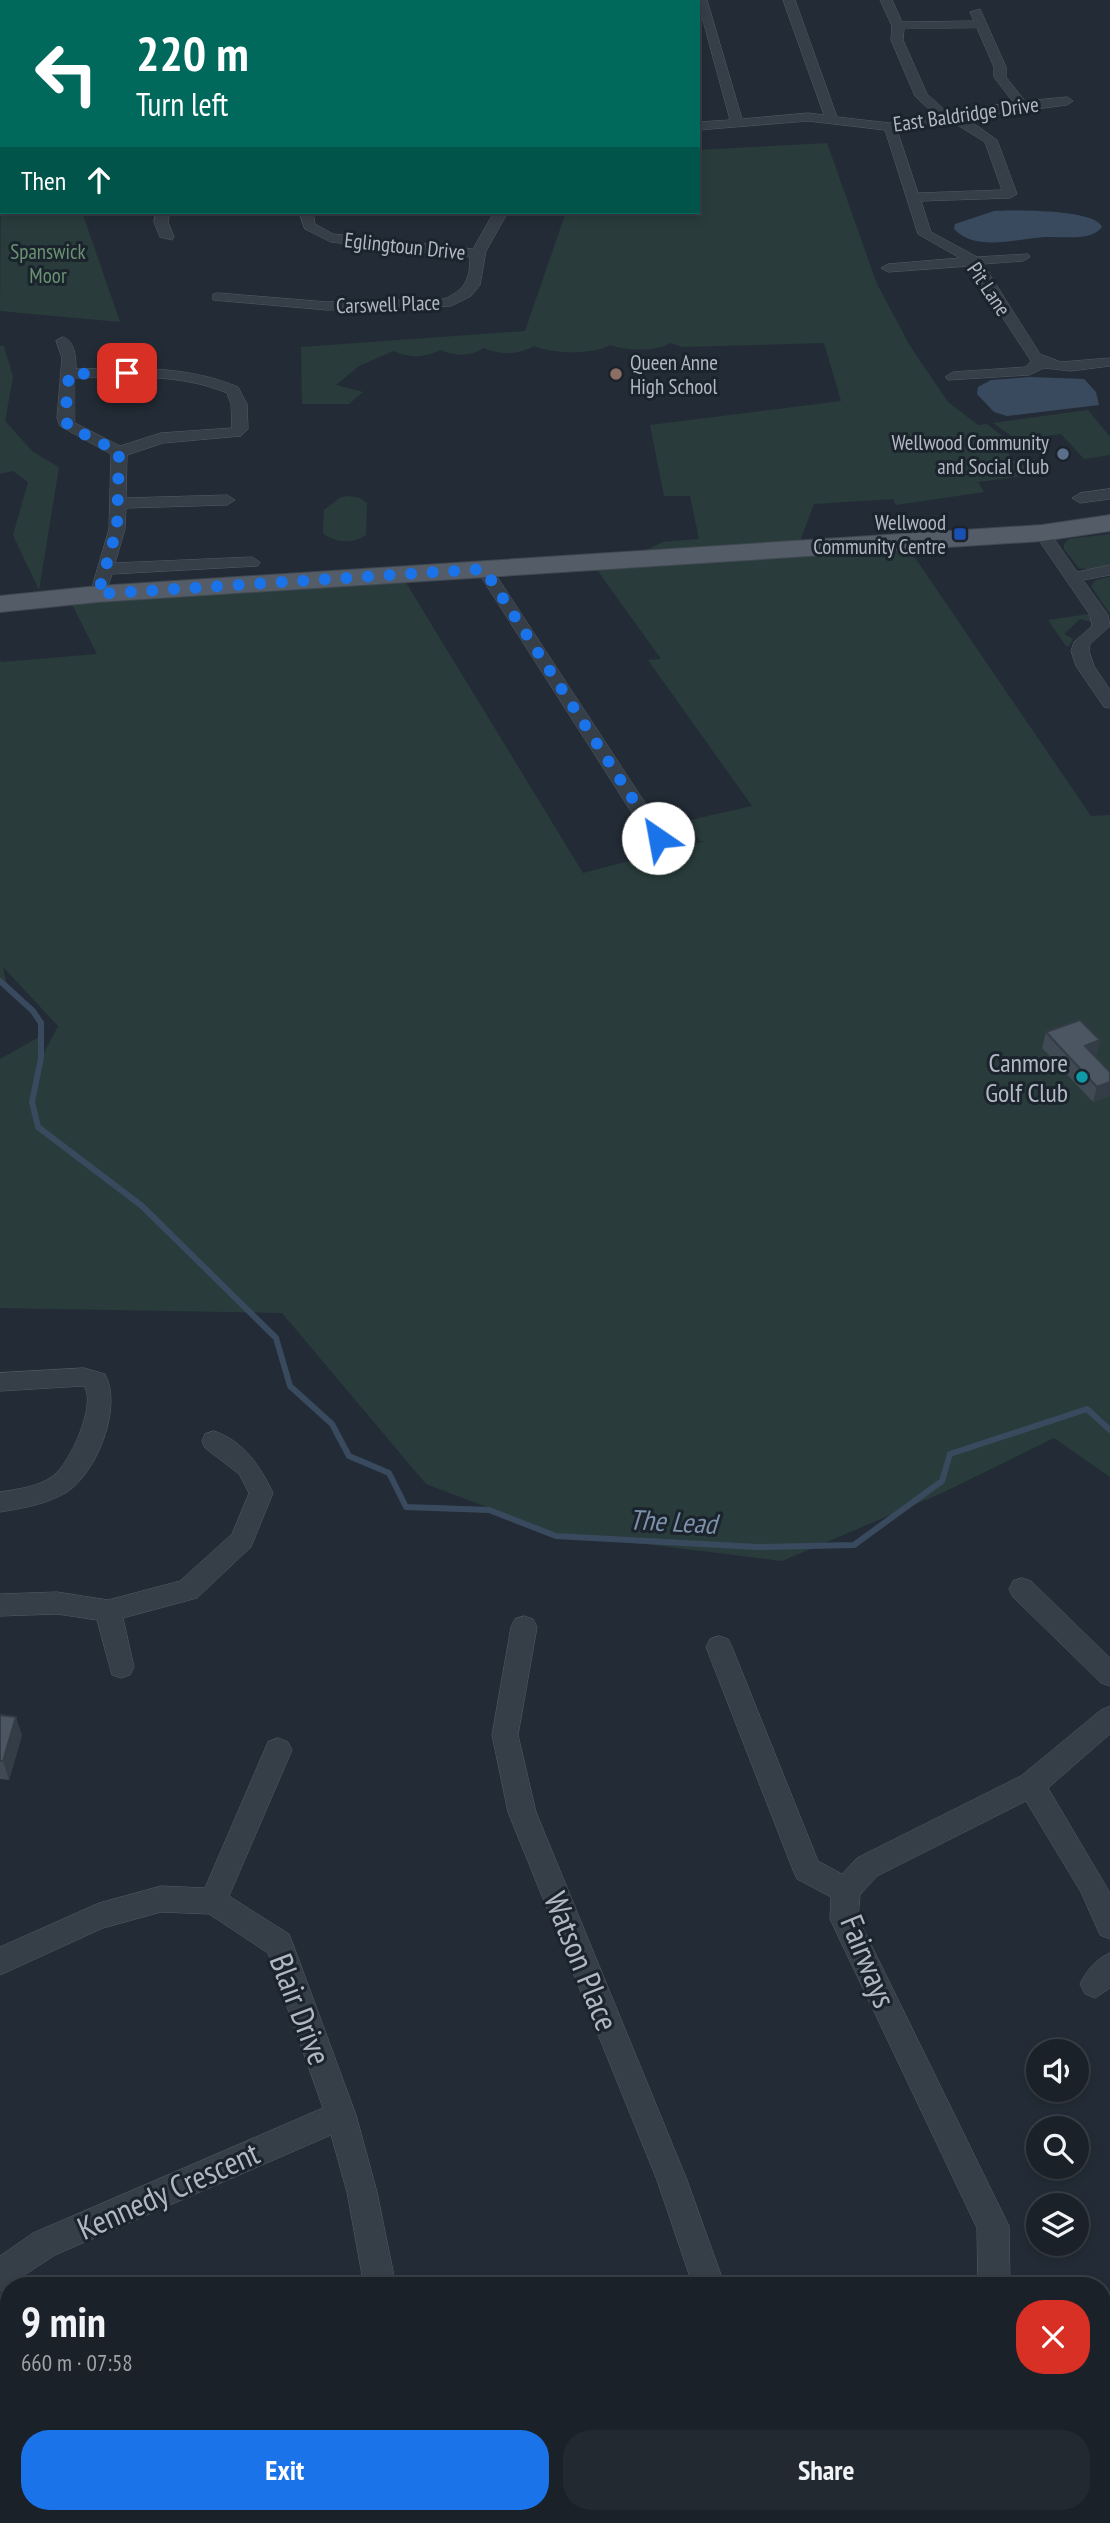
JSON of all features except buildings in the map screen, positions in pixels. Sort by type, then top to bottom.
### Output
[{"type":"main road","points":[[0,604],[101,582],[317,580],[1042,533],[1110,523]]},
{"type":"street","points":[[701,0],[737,122]]},
{"type":"street","points":[[789,0],[831,117]]},
{"type":"street","points":[[886,0],[898,26],[897,40],[921,96],[950,117],[991,140],[1010,194],[914,197]]},
{"type":"street","points":[[975,12],[983,24],[1000,67],[1000,77],[1021,105]]},
{"type":"street","points":[[898,26],[983,24]]},
{"type":"street","name":"East Baldridge Drive","points":[[700,126],[831,117],[890,127],[1021,105],[1067,101]]},
{"type":"street","name":"Pit Lane","points":[[890,127],[925,234],[972,260],[1034,356]]},
{"type":"street","points":[[163,214],[161,222],[167,237]]},
{"type":"street","name":"Eglingtoun Drive","points":[[306,214],[308,225],[313,231],[331,238],[478,254]]},
{"type":"street","name":"Carswell Place","points":[[218,297],[327,306],[433,306],[454,300],[472,286],[477,275],[478,254],[493,232],[500,214]]},
{"type":"street","points":[[888,268],[1023,257]]},
{"type":"street","points":[[63,341],[69,358],[65,418],[68,426],[119,452],[161,438],[238,431],[260,433]]},
{"type":"street","points":[[1034,356],[1058,366],[1110,362]]},
{"type":"street","points":[[953,377],[1029,371],[1037,368],[1034,356]]},
{"type":"street","points":[[69,374],[127,373],[218,382],[233,390],[239,404],[238,431]]},
{"type":"street","points":[[119,452],[117,528],[101,582],[252,562]]},
{"type":"street","points":[[119,503],[233,505],[241,490]]},
{"type":"street","points":[[1080,498],[1109,495]]},
{"type":"street","points":[[1042,533],[1102,620],[1099,630],[1079,647],[1079,657],[1110,703]]},
{"type":"street","points":[[484,569],[658,838]]},
{"type":"street","points":[[1071,578],[1110,570]]},
{"type":"street","points":[[0,1382],[83,1377],[97,1381],[102,1399],[83,1460],[60,1485],[25,1498],[0,1502]]},
{"type":"street","points":[[0,1605],[57,1603],[108,1611],[188,1590],[242,1540],[261,1493],[248,1467],[214,1441]]},
{"type":"street","points":[[1022,1589],[1110,1675]]},
{"type":"street","points":[[108,1611],[121,1667]]},
{"type":"street","name":"Watson Place","points":[[524,1627],[505,1735],[522,1812],[672,2180],[706,2277]]},
{"type":"street","points":[[719,1647],[807,1870],[846,1891]]},
{"type":"street","name":"Fairways","points":[[993,2277],[993,2226],[844,1919],[846,1891],[867,1867],[1031,1786],[1110,1718]]},
{"type":"street","points":[[0,1961],[99,1916],[161,1899],[213,1901],[278,1750]]},
{"type":"street","points":[[1031,1786],[1092,1884],[1110,1926]]},
{"type":"street","name":"Blair Drive","points":[[213,1901],[279,1944],[341,2115],[362,2192],[378,2277]]},
{"type":"street","name":"Kennedy Crescent","points":[[0,2275],[44,2245],[341,2115]]},
{"type":"green space","points":[[827,143],[877,284],[910,346],[948,402],[978,425],[987,424],[1012,444],[1007,450],[1011,459],[1040,474],[978,482],[984,492],[896,505],[893,499],[814,504],[800,541],[644,551],[663,542],[699,539],[690,496],[664,496],[650,425],[841,401],[824,343],[682,347],[671,343],[641,350],[610,345],[572,352],[551,351],[534,346],[509,353],[484,348],[467,354],[440,350],[417,356],[393,351],[359,366],[336,385],[363,392],[349,404],[302,404],[301,347],[525,331],[565,214],[700,214],[700,150]]},
{"type":"green space","name":"Spanswick Moor","points":[[1,214],[83,214],[120,322],[0,311]]},
{"type":"green space","points":[[0,346],[4,346],[13,377],[5,421],[33,452],[59,467],[39,590],[13,535],[28,482],[13,471],[0,474]]},
{"type":"green space","points":[[1088,410],[1110,437],[1110,455],[1084,459],[1061,434],[1017,440],[993,423]]},
{"type":"green space","points":[[341,497],[360,498],[367,503],[366,535],[350,541],[333,539],[323,533],[324,510]]},
{"type":"green space","points":[[1110,534],[1110,567],[1092,570],[1079,568],[1064,549],[1064,544],[1069,539]]},
{"type":"green space","name":"Canmore Golf Club","points":[[909,549],[1091,816],[1110,815],[1110,1477],[1054,1438],[942,1493],[782,1561],[556,1533],[426,1484],[282,1313],[0,1308],[0,1059],[41,1036],[42,1057],[58,1026],[3,967],[7,987],[0,981],[0,660],[2,662],[97,654],[71,602],[403,578],[583,873],[705,841],[700,841],[686,821],[752,806],[648,660],[661,659],[595,567]]},
{"type":"green space","points":[[1110,577],[1110,614],[1091,586],[1096,580]]},
{"type":"green space","points":[[1089,614],[1092,622],[1080,619],[1064,634],[1073,639],[1069,646],[1066,646],[1048,620]]},
{"type":"water","points":[[994,211],[1070,214],[1096,221],[1102,227],[1091,235],[997,242],[973,240],[954,229],[955,224]]},
{"type":"water","points":[[1030,377],[1084,379],[1096,392],[1099,405],[1007,416],[994,412],[977,394],[978,387],[991,380]]},
{"type":"waterway","name":"The Lead","points":[[0,981],[33,1011],[41,1023],[41,1058],[32,1102],[38,1127],[142,1206],[276,1338],[290,1386],[332,1424],[349,1456],[389,1473],[406,1507],[489,1510],[556,1536],[757,1547],[854,1545],[942,1481],[950,1454],[1087,1409],[1110,1430]]},
{"type":"place","name":"Queen Anne High School","points":[[616,374]]},
{"type":"place","name":"Wellwood Community and Social Club","points":[[1063,454]]},
{"type":"place","name":"Wellwood Community Centre","points":[[960,534]]},
{"type":"place","name":"Canmore Golf Club","points":[[1082,1077]]},
{"type":"route","points":[[127,373],[69,374],[65,418],[68,426],[119,452],[117,528],[103,569],[98,594],[484,569],[658,838]]}]
